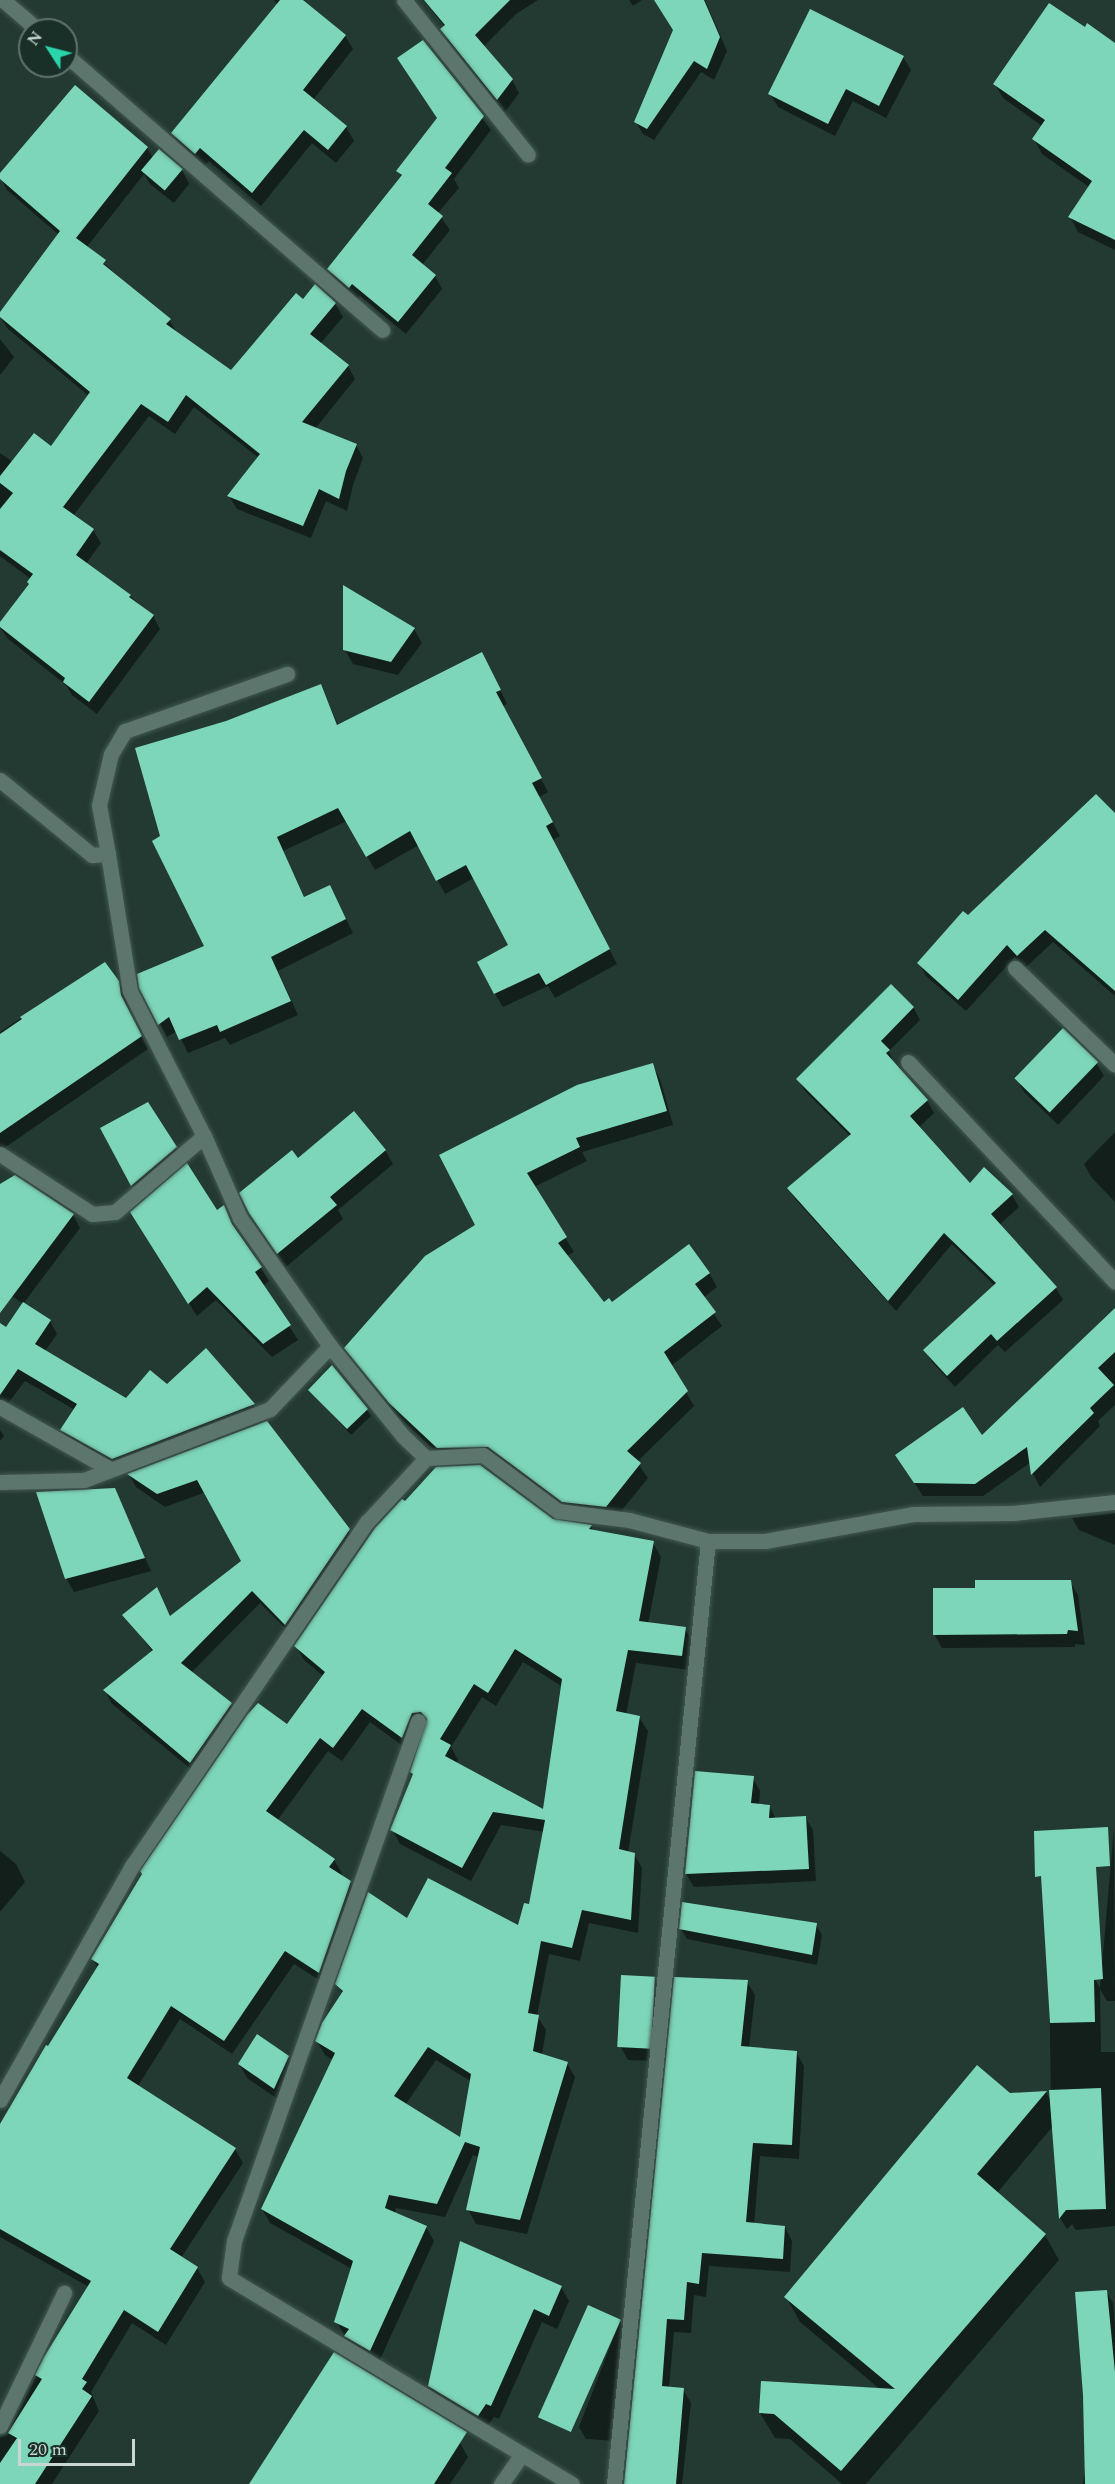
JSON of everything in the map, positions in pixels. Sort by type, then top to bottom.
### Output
[{"type":"street","points":[[3,0],[24,18]]},
{"type":"street","points":[[405,0],[528,155]]},
{"type":"street","points":[[78,65],[382,330]]},
{"type":"street","points":[[287,674],[125,731],[111,754],[99,805],[130,991],[204,1136],[240,1218],[330,1346],[403,1436],[426,1458]]},
{"type":"street","points":[[0,780],[92,855],[108,854]]},
{"type":"street","points":[[1015,968],[1115,1065]]},
{"type":"street","points":[[908,1062],[1115,1282]]},
{"type":"street","points":[[0,1154],[92,1214],[115,1212],[204,1136]]},
{"type":"street","points":[[0,1482],[84,1480],[270,1409],[330,1346]]},
{"type":"street","points":[[0,1407],[110,1469]]},
{"type":"street","points":[[0,2100],[132,1866],[367,1522],[426,1458],[483,1455],[558,1511],[629,1520],[708,1541],[765,1541],[913,1514],[1013,1512],[1115,1502]]},
{"type":"street","points":[[614,2484],[708,1541]]},
{"type":"street","points":[[418,1721],[234,2241],[229,2278],[520,2455],[572,2484]]},
{"type":"street","points":[[0,2426],[64,2293]]},
{"type":"street","points":[[501,2484],[520,2455]]},
{"type":"building","points":[[280,0],[303,0],[346,35],[303,90],[347,126],[328,150],[304,130],[252,193],[200,148],[195,154],[171,133]]},
{"type":"building","points":[[424,0],[510,0],[475,35],[513,79],[497,100],[440,29],[445,25]]},
{"type":"building","points":[[654,0],[704,0],[720,37],[707,69],[694,61],[647,129],[634,122],[673,30]]},
{"type":"building","points":[[1049,3],[1085,27],[1087,23],[1115,43],[1115,240],[1068,217],[1092,181],[1032,139],[1045,120],[993,84]]},
{"type":"building","points":[[810,9],[904,56],[879,106],[846,89],[828,124],[768,94]]},
{"type":"building","points":[[423,40],[484,116],[445,168],[452,173],[428,204],[443,216],[412,255],[436,275],[398,322],[352,284],[349,288],[327,269],[402,175],[396,171],[437,118],[397,58]]},
{"type":"building","points":[[75,85],[148,147],[76,238],[106,260],[103,264],[171,319],[166,324],[231,370],[296,293],[303,299],[315,284],[336,303],[310,334],[349,365],[302,422],[357,444],[346,471],[339,499],[319,489],[303,526],[227,496],[260,454],[186,395],[168,422],[141,404],[63,507],[94,529],[76,555],[131,595],[129,597],[154,615],[89,702],[63,682],[65,678],[0,627],[0,622],[29,584],[27,582],[33,574],[0,550],[0,509],[13,493],[0,483],[0,476],[34,433],[51,446],[90,392],[0,317],[0,312],[60,231],[0,179],[0,173]]},
{"type":"building","points":[[159,149],[183,169],[165,190],[141,170]]},
{"type":"building","points":[[343,585],[415,628],[391,662],[343,650]]},
{"type":"building","points":[[482,652],[501,690],[496,692],[542,778],[532,783],[553,822],[546,826],[610,949],[546,985],[539,973],[494,994],[477,962],[508,945],[466,865],[436,881],[410,831],[366,857],[338,808],[277,837],[304,897],[330,885],[346,919],[271,957],[291,1001],[220,1032],[217,1025],[179,1040],[169,1017],[158,1025],[139,988],[137,974],[204,946],[152,841],[160,836],[135,748],[226,721],[321,684],[337,725]]},
{"type":"building","points":[[1096,794],[1115,813],[1115,991],[1045,930],[1017,956],[1007,945],[958,1000],[917,963],[963,911],[968,915]]},
{"type":"building","points":[[105,962],[119,981],[121,995],[142,1036],[0,1133],[0,1034],[22,1019],[20,1017]]},
{"type":"building","points":[[891,984],[914,1007],[881,1041],[890,1050],[886,1053],[928,1100],[910,1116],[970,1183],[984,1167],[1013,1194],[991,1214],[1057,1287],[997,1341],[991,1334],[947,1376],[923,1350],[996,1283],[944,1233],[888,1301],[787,1188],[851,1134],[796,1079]]},
{"type":"building","points":[[1063,1028],[1098,1062],[1050,1112],[1014,1078]]},
{"type":"building","points":[[653,1063],[667,1111],[576,1138],[580,1147],[527,1173],[567,1237],[558,1243],[604,1302],[609,1298],[612,1302],[689,1244],[710,1273],[695,1284],[716,1312],[664,1352],[688,1391],[627,1451],[641,1463],[606,1507],[562,1502],[488,1447],[437,1448],[389,1403],[344,1348],[425,1256],[475,1225],[439,1155],[577,1085]]},
{"type":"building","points":[[148,1102],[177,1147],[131,1186],[100,1128]]},
{"type":"building","points":[[354,1111],[386,1150],[330,1197],[337,1205],[277,1254],[249,1213],[239,1193],[292,1150],[298,1158]]},
{"type":"building","points":[[187,1163],[217,1210],[224,1205],[232,1224],[262,1267],[255,1272],[291,1325],[263,1344],[207,1287],[188,1304],[130,1212]]},
{"type":"building","points":[[15,1175],[74,1214],[0,1313],[0,1184]]},
{"type":"building","points":[[23,1302],[51,1320],[35,1344],[126,1398],[150,1370],[167,1384],[206,1348],[255,1404],[112,1459],[60,1430],[77,1404],[18,1369],[0,1395],[0,1323],[6,1327]]},
{"type":"building","points":[[1115,1308],[1115,1352],[1098,1368],[1114,1385],[1090,1408],[1094,1413],[1031,1475],[1027,1447],[975,1484],[914,1483],[895,1455],[963,1407],[982,1435]]},
{"type":"building","points":[[332,1365],[368,1409],[347,1429],[308,1390]]},
{"type":"building","points":[[267,1421],[350,1529],[285,1625],[252,1591],[181,1663],[232,1703],[190,1763],[103,1690],[153,1650],[122,1615],[157,1587],[170,1616],[241,1561],[197,1480],[157,1494],[127,1474]]},
{"type":"building","points":[[480,1465],[553,1519],[592,1525],[589,1529],[654,1541],[639,1621],[686,1627],[682,1656],[628,1650],[616,1711],[640,1716],[619,1849],[635,1853],[631,1920],[582,1910],[572,1948],[541,1941],[528,2013],[539,2015],[533,2051],[568,2062],[520,2220],[466,2210],[480,2147],[465,2142],[437,2204],[389,2195],[385,2208],[427,2226],[370,2351],[344,2336],[349,2329],[334,2322],[353,2261],[261,2209],[335,2053],[315,2041],[322,2023],[343,1991],[335,1984],[368,1892],[407,1918],[428,1878],[518,1925],[524,1903],[529,1904],[545,1820],[493,1812],[462,1868],[390,1830],[413,1774],[410,1772],[427,1719],[421,1712],[412,1713],[402,1738],[362,1709],[333,1748],[320,1738],[266,1811],[335,1859],[329,1867],[351,1881],[319,1973],[285,1951],[224,2041],[171,2006],[127,2078],[236,2148],[170,2249],[198,2267],[158,2332],[124,2310],[82,2379],[87,2382],[82,2389],[92,2396],[35,2484],[0,2484],[0,2463],[17,2438],[8,2433],[42,2379],[35,2375],[44,2357],[91,2281],[0,2229],[0,2124],[46,2045],[48,2046],[99,1964],[91,1959],[142,1874],[140,1871],[247,1715],[258,1703],[287,1724],[325,1672],[294,1646],[375,1528],[402,1499],[405,1501],[436,1467]],"holes":[[[515,1649],[562,1679],[543,1809],[445,1756],[451,1745],[440,1739],[474,1684],[488,1693]],[[428,2047],[471,2074],[460,2137],[394,2096]]]},
{"type":"building","points":[[115,1488],[145,1558],[65,1579],[36,1492]]},
{"type":"building","points":[[975,1580],[1071,1580],[1078,1631],[1068,1630],[1067,1634],[933,1635],[933,1588],[975,1588]]},
{"type":"building","points":[[695,1771],[754,1776],[751,1803],[770,1805],[769,1818],[806,1816],[809,1869],[685,1874]]},
{"type":"building","points":[[1108,1827],[1110,1866],[1096,1867],[1103,1979],[1094,1980],[1095,2022],[1050,2023],[1041,1876],[1035,1877],[1034,1831]]},
{"type":"building","points":[[682,1902],[817,1923],[812,1955],[679,1929]]},
{"type":"building","points":[[621,1975],[655,1977],[651,2049],[617,2047]]},
{"type":"building","points":[[674,1977],[748,1980],[741,2046],[797,2051],[792,2145],[753,2143],[746,2222],[785,2226],[783,2259],[702,2253],[699,2284],[687,2282],[684,2320],[667,2319],[662,2386],[684,2388],[676,2484],[624,2484]]},
{"type":"building","points":[[257,2034],[289,2056],[274,2089],[238,2064]]},
{"type":"building","points":[[977,2065],[1010,2093],[1047,2091],[977,2174],[1046,2234],[841,2471],[774,2414],[759,2413],[761,2381],[895,2389],[784,2297]]},
{"type":"building","points":[[1101,2088],[1106,2209],[1066,2210],[1059,2219],[1049,2090]]},
{"type":"building","points":[[460,2241],[562,2286],[549,2316],[534,2309],[491,2406],[486,2404],[478,2416],[428,2386]]},
{"type":"building","points":[[1107,2290],[1115,2372],[1115,2484],[1085,2484],[1083,2395],[1075,2292]]},
{"type":"building","points":[[588,2305],[621,2320],[571,2432],[538,2417]]},
{"type":"building","points":[[334,2352],[467,2432],[434,2484],[249,2484]]}]
